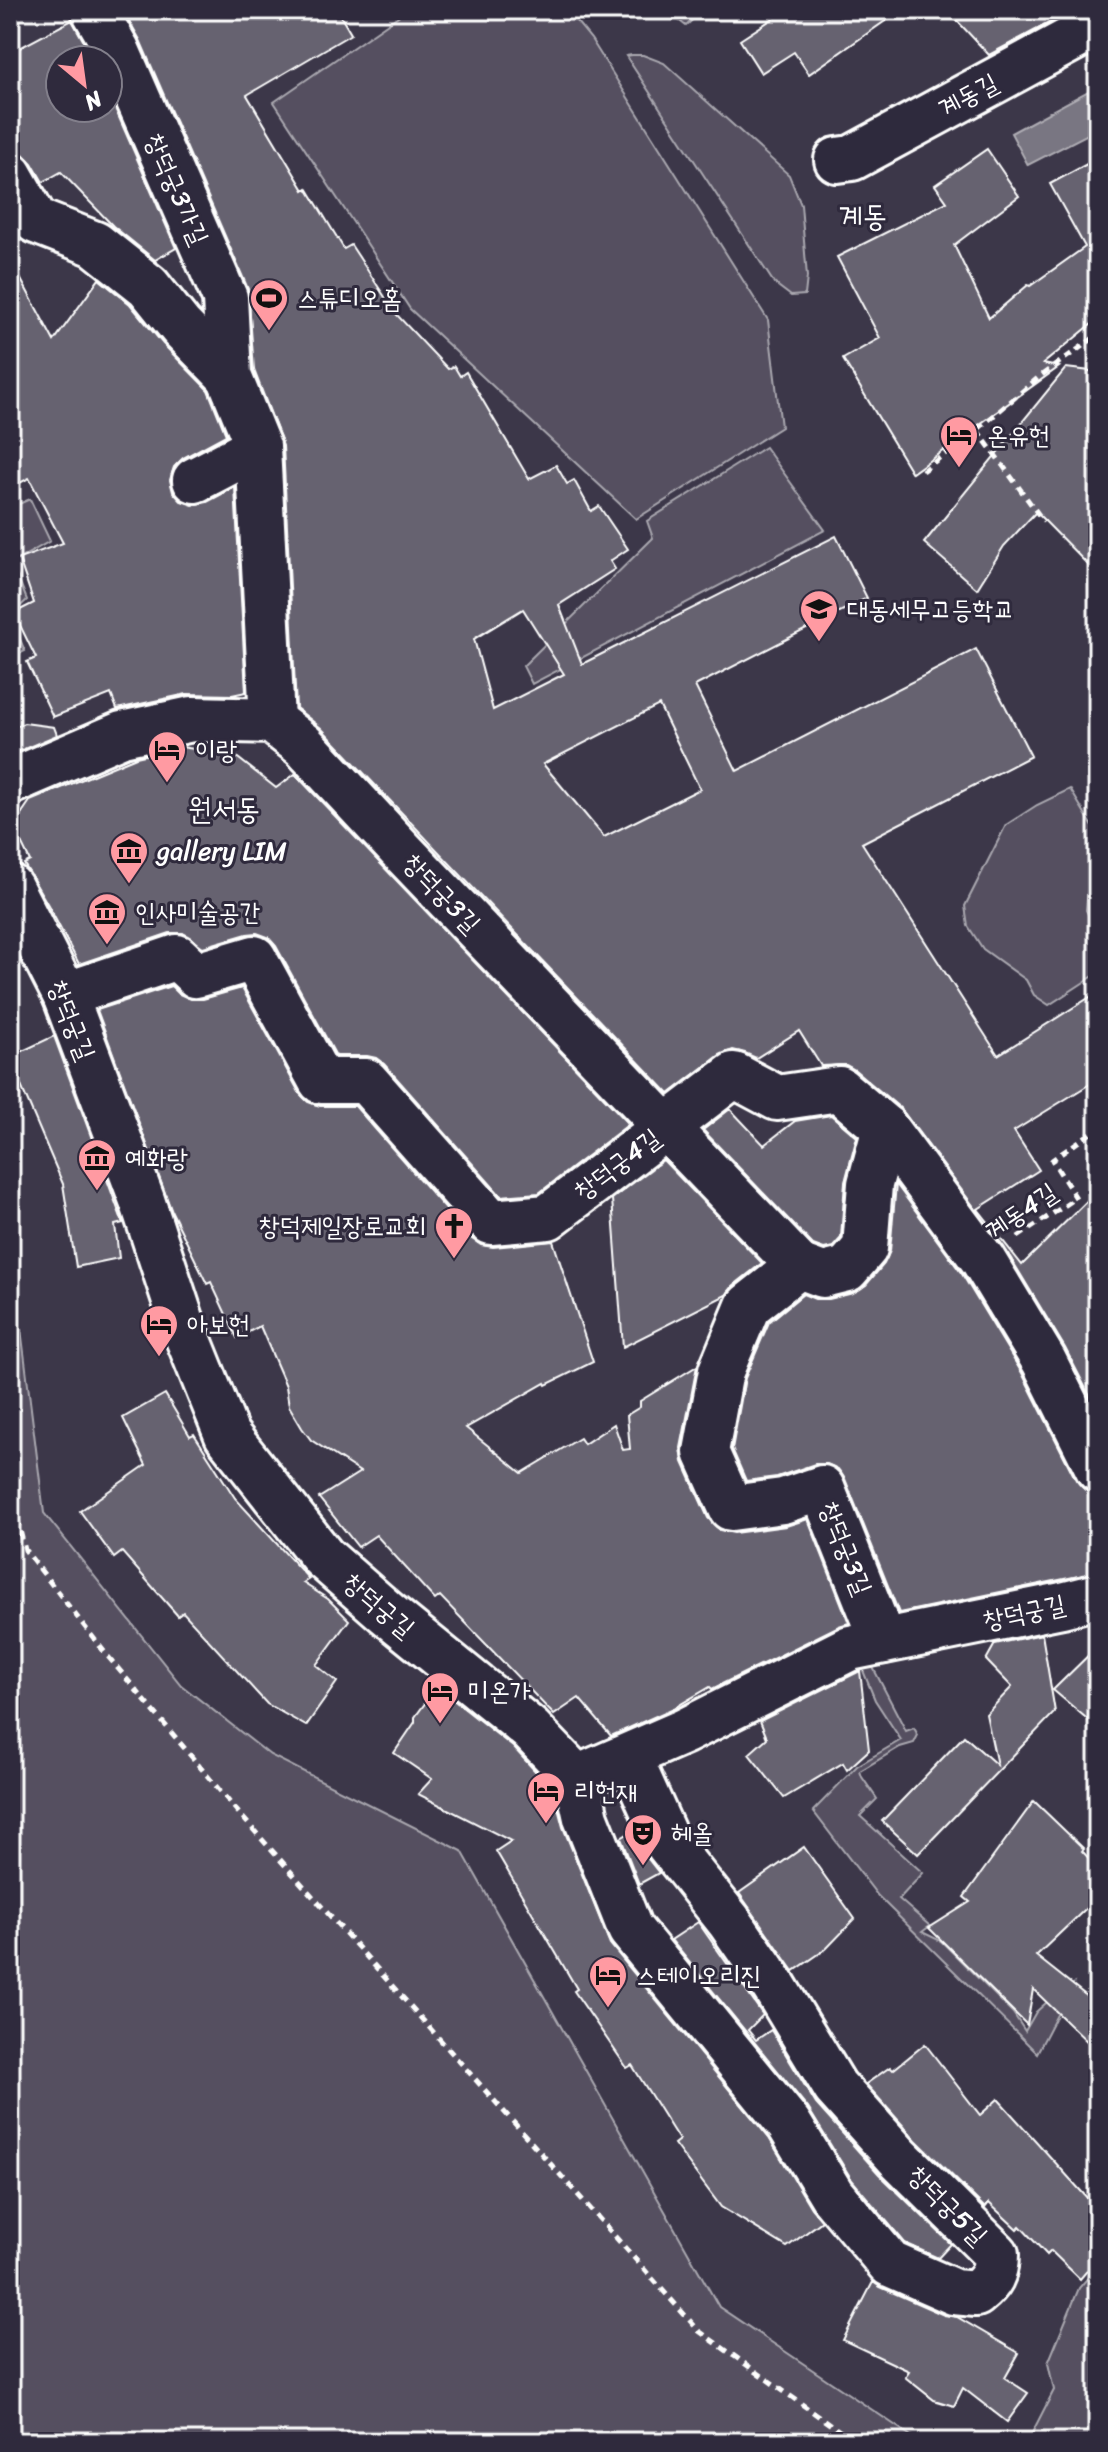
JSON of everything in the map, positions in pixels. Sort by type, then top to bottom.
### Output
[{"type":"street","name":"창덕궁3가길","points":[[94,10],[117,50],[225,298],[229,376],[258,447],[272,721]]},
{"type":"street","name":"계동길","points":[[837,160],[852,158],[1098,25]]},
{"type":"street","name":"창덕궁3가길","points":[[10,175],[36,221],[95,244],[148,286],[181,327],[229,376]]},
{"type":"street","points":[[195,480],[258,447]]},
{"type":"street","points":[[10,782],[122,734],[192,719],[272,721]]},
{"type":"street","name":"창덕궁3길","points":[[272,721],[303,745],[799,1266],[748,1306],[721,1371],[706,1452],[731,1508],[783,1501],[822,1488],[883,1641]]},
{"type":"street","name":"창덕궁길","points":[[10,887],[65,995],[142,1200],[184,1328],[227,1435],[323,1557],[530,1729],[577,1778],[629,1757],[850,1648],[1098,1596]]},
{"type":"street","name":"창덕궁4길","points":[[65,995],[177,957],[196,975],[254,958],[321,1081],[366,1081],[491,1222],[548,1217],[734,1075],[777,1098],[839,1089],[885,1128],[983,1260],[1044,1361],[1098,1469]]},
{"type":"street","points":[[799,1266],[823,1275],[847,1269],[865,1248],[870,1184],[885,1128]]},
{"type":"street","name":"창덕궁5길","points":[[577,1778],[586,1818],[630,1929],[789,2124],[832,2195],[890,2264],[954,2292],[976,2294],[990,2284],[996,2271],[996,2254],[898,2157],[835,2087],[774,1986],[729,1921],[668,1844],[629,1757]]},
{"type":"path","points":[[922,471],[977,430],[1039,377],[1098,335]]},
{"type":"path","points":[[977,430],[1044,522]]},
{"type":"path","name":"계동4길","points":[[983,1260],[1076,1198],[1052,1160],[1098,1128]]},
{"type":"path","points":[[10,1491],[25,1550],[116,1666],[236,1810],[677,2307],[699,2331],[855,2442]]},
{"type":"shaded area","points":[[407,10],[568,11],[591,39],[768,320],[781,427],[636,519],[410,309],[274,102]]},
{"type":"shaded area","points":[[666,10],[703,10],[686,26]]},
{"type":"shaded area","points":[[643,55],[664,63],[789,175],[801,205],[807,277],[805,295],[791,296],[774,283],[626,56]]},
{"type":"shaded area","points":[[1092,89],[1098,101],[1098,129],[1028,165],[1011,133]]},
{"type":"shaded area","points":[[765,447],[825,530],[532,684],[523,666],[653,538],[647,521]]},
{"type":"shaded area","points":[[30,499],[50,541],[12,563],[27,600],[10,616],[10,508]]},
{"type":"shaded area","points":[[10,616],[25,651],[10,658]]},
{"type":"shaded area","points":[[1070,789],[1098,835],[1098,854],[1088,889],[1086,910],[1098,933],[1098,973],[1049,1005],[1034,995],[1026,980],[983,949],[968,926],[965,906],[1006,825]]},
{"type":"shaded area","points":[[10,1240],[44,1513],[181,1685],[270,1755],[462,1851],[719,2307],[920,2442],[10,2442]]},
{"type":"shaded area","points":[[866,1654],[906,1731],[914,1728],[918,1735],[914,1743],[900,1747],[860,1771],[877,1799],[860,1816],[923,1873],[899,1899],[930,1926],[922,1932],[941,1941],[1013,2013],[1025,2031],[1036,2012],[1057,1993],[1073,1984],[1037,2053],[878,1896],[813,1811],[857,1766],[901,1740],[875,1700],[857,1656]]},
{"type":"shaded area","points":[[1098,2266],[1098,2442],[1025,2442],[1054,2390],[1048,2363],[1079,2288]]},
{"type":"building","points":[[123,10],[337,10],[351,34],[247,95],[304,190],[307,188],[344,249],[351,245],[396,314],[448,369],[454,366],[460,376],[466,372],[529,479],[556,465],[567,484],[574,480],[591,511],[599,506],[628,549],[610,561],[615,569],[559,605],[582,664],[836,536],[867,598],[695,686],[737,771],[976,649],[1031,756],[862,843],[998,1055],[1098,992],[1098,1079],[1014,1131],[1039,1170],[978,1209],[1022,1265],[1098,1190],[1098,1412],[1065,1348],[1004,1247],[901,1109],[846,1065],[821,1066],[799,1031],[756,1058],[733,1050],[720,1055],[669,1094],[321,728],[296,708],[283,446],[254,370],[248,289],[140,40]],"holes":[[[523,609],[564,674],[493,710],[474,639]],[[659,705],[700,789],[604,837],[543,764]]]},
{"type":"building","points":[[786,10],[901,10],[809,74],[794,52],[761,73],[740,40]]},
{"type":"building","points":[[947,10],[1073,10],[989,55]]},
{"type":"building","points":[[72,20],[85,44],[44,44],[44,124],[122,124],[176,248],[155,260],[113,226],[61,172],[43,182],[23,154],[10,150],[10,53]]},
{"type":"building","points":[[987,149],[1019,196],[954,245],[989,318],[1028,285],[1085,247],[1050,184],[1098,158],[1098,319],[1043,364],[1059,367],[912,473],[843,359],[880,338],[837,257],[947,202],[935,185]]},
{"type":"building","points":[[10,259],[54,341],[99,279],[130,304],[163,344],[208,390],[226,435],[183,458],[174,467],[170,480],[173,492],[181,501],[193,505],[207,502],[235,487],[246,692],[232,695],[187,694],[117,709],[111,694],[53,717],[27,662],[36,658],[14,613],[34,603],[19,559],[63,543],[29,478],[10,488]]},
{"type":"building","points":[[1066,368],[1098,372],[1098,575],[1036,512],[1004,546],[977,589],[924,543]]},
{"type":"building","points":[[24,723],[54,727],[57,735],[10,755],[10,729]]},
{"type":"building","points":[[181,747],[234,755],[276,788],[295,774],[629,1124],[539,1193],[501,1196],[384,1064],[367,1056],[336,1056],[276,946],[268,937],[257,933],[247,934],[203,947],[183,933],[170,933],[79,964],[24,864],[30,861],[13,826],[30,801],[136,757]]},
{"type":"building","points":[[171,986],[191,999],[203,999],[242,988],[300,1094],[308,1102],[320,1106],[355,1106],[472,1239],[481,1245],[493,1247],[553,1241],[593,1362],[545,1383],[466,1428],[522,1473],[580,1438],[584,1444],[614,1424],[623,1450],[630,1449],[627,1415],[640,1407],[640,1401],[697,1366],[681,1448],[683,1462],[708,1518],[720,1530],[734,1533],[786,1526],[808,1519],[849,1623],[611,1736],[579,1698],[554,1715],[440,1596],[435,1600],[376,1535],[358,1547],[319,1498],[360,1472],[311,1440],[302,1428],[289,1406],[286,1386],[260,1326],[237,1338],[211,1282],[207,1284],[172,1212],[97,1010]]},
{"type":"building","points":[[54,1036],[123,1223],[115,1225],[119,1258],[76,1267],[63,1184],[10,1060],[10,1057]]},
{"type":"building","points":[[730,1109],[764,1145],[795,1121],[831,1115],[857,1137],[845,1182],[841,1238],[833,1247],[824,1249],[813,1245],[703,1130]]},
{"type":"building","points":[[663,1160],[762,1263],[726,1295],[623,1347],[612,1199]]},
{"type":"building","points":[[896,1184],[962,1274],[1022,1373],[1076,1480],[1085,1490],[1098,1494],[1098,1572],[899,1613],[845,1479],[838,1469],[827,1464],[815,1464],[777,1477],[746,1481],[732,1449],[745,1378],[769,1322],[803,1294],[815,1299],[829,1299],[853,1293],[866,1285],[884,1264],[890,1251]]},
{"type":"building","points":[[165,1394],[190,1436],[194,1434],[235,1498],[309,1579],[303,1583],[328,1599],[349,1620],[316,1665],[337,1682],[306,1726],[267,1704],[183,1612],[178,1616],[122,1552],[114,1558],[80,1511],[146,1465],[123,1418]]},
{"type":"building","points":[[1042,1634],[1055,1712],[918,1854],[882,1821],[964,1736],[997,1765],[986,1714],[1012,1687],[986,1660],[995,1644]]},
{"type":"building","points":[[1098,1646],[1098,1728],[1053,1690]]},
{"type":"building","points":[[860,1671],[869,1750],[847,1770],[843,1763],[784,1798],[749,1754],[767,1738],[760,1721]]},
{"type":"building","points":[[437,1687],[513,1747],[537,1773],[558,1808],[610,1944],[769,2138],[822,2221],[787,2247],[721,2207],[674,2144],[679,2140],[632,2065],[627,2068],[574,1991],[577,1989],[496,1851],[511,1841],[418,1794],[432,1779],[394,1753]]},
{"type":"building","points":[[1034,1801],[1084,1849],[1082,1851],[1098,1868],[1098,1897],[1036,1956],[1098,2005],[1098,2052],[1033,1989],[1027,2025],[929,1928],[970,1902],[964,1897]]},
{"type":"building","points":[[634,1830],[645,1855],[659,1873],[639,1884],[621,1838]]},
{"type":"building","points":[[804,1847],[855,1919],[826,1949],[794,1971],[739,1893]]},
{"type":"building","points":[[698,1922],[763,2015],[748,2030],[756,2040],[771,2030],[816,2104],[879,2174],[951,2244],[938,2258],[905,2243],[852,2180],[808,2108],[671,1940]]},
{"type":"building","points":[[925,2044],[980,2115],[998,2099],[1098,2210],[1098,2258],[1080,2279],[1051,2251],[1047,2255],[1020,2226],[1017,2229],[989,2203],[985,2208],[916,2140],[866,2084],[890,2067],[893,2070]]},
{"type":"building","points":[[873,2282],[944,2315],[957,2317],[1019,2353],[1005,2378],[1028,2393],[1007,2422],[963,2388],[954,2406],[934,2400],[905,2377],[909,2371],[843,2340]]},
{"type":"place","name":"스튜디오홈","points":[[269,332]]},
{"type":"place","name":"온유헌","points":[[959,469]]},
{"type":"place","name":"대동세무고등학교","points":[[819,643]]},
{"type":"place","name":"이랑","points":[[167,784]]},
{"type":"place","name":"gallery LIM","points":[[129,885]]},
{"type":"place","name":"인사미술공간","points":[[107,946]]},
{"type":"place","name":"예화랑","points":[[97,1192]]},
{"type":"place","name":"창덕제일장로교회","points":[[454,1260]]},
{"type":"place","name":"아보헌","points":[[159,1358]]},
{"type":"place","name":"미온가","points":[[440,1725]]},
{"type":"place","name":"리헌재","points":[[546,1825]]},
{"type":"place","name":"헤올","points":[[643,1867]]},
{"type":"place","name":"스테이오리진","points":[[608,2009]]},
{"type":"district","name":"계동","points":[[863,216]]},
{"type":"district","name":"원서동","points":[[224,809]]}]
